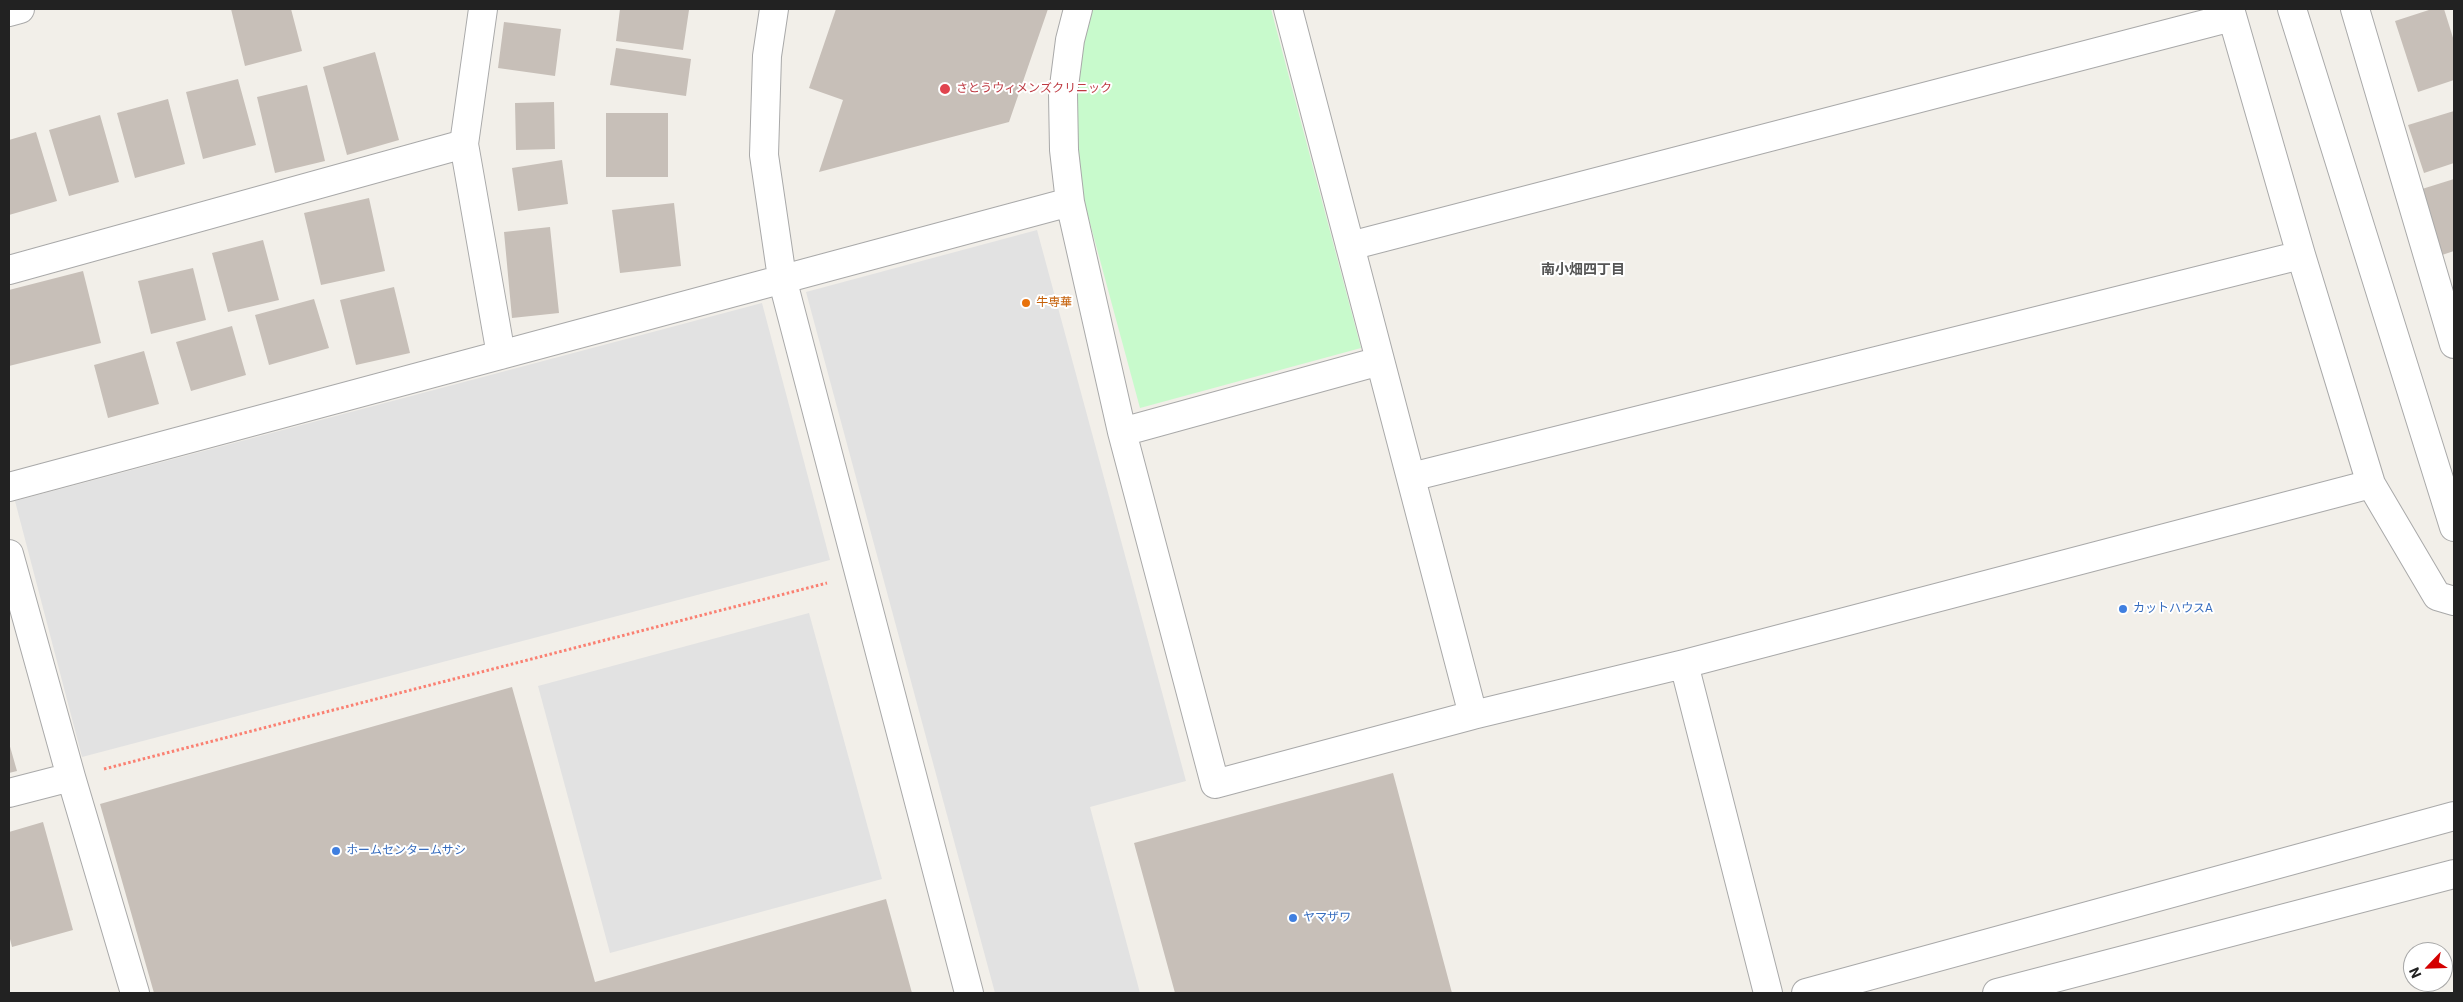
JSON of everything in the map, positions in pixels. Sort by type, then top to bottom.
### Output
[{"type":"street","points":[[9,12],[20,9]]},
{"type":"street","points":[[482,9],[464,144],[501,355]]},
{"type":"street","points":[[774,9],[767,56],[764,155],[782,278],[969,993]]},
{"type":"street","points":[[1078,9],[1070,40],[1063,94],[1064,150],[1070,202],[1122,432],[1214,784],[1473,715],[1684,664],[2371,484]]},
{"type":"street","points":[[2292,9],[2450,493],[2454,527]]},
{"type":"street","points":[[2355,9],[2454,344]]},
{"type":"street","points":[[1291,10],[1350,246],[1473,715]]},
{"type":"street","points":[[1350,246],[2231,13],[2301,255],[2371,484],[2437,596],[2454,601]]},
{"type":"street","points":[[9,270],[464,144]]},
{"type":"street","points":[[9,487],[1070,202]]},
{"type":"street","points":[[1411,477],[2301,255]]},
{"type":"street","points":[[1122,432],[1380,361]]},
{"type":"street","points":[[9,554],[71,777],[135,993]]},
{"type":"street","points":[[1684,664],[1768,993]]},
{"type":"street","points":[[9,793],[71,777]]},
{"type":"street","points":[[1806,993],[2454,816]]},
{"type":"street","points":[[1997,993],[2454,874]]},
{"type":"path","points":[[71,777],[859,575]]},
{"type":"green space","points":[[1092,9],[1271,9],[1361,348],[1140,408],[1084,201],[1075,146],[1077,90],[1084,37]]},
{"type":"shaded area","points":[[1037,230],[1186,781],[1090,807],[1140,993],[995,993],[806,292]]},
{"type":"shaded area","points":[[762,303],[830,560],[82,757],[15,501]]},
{"type":"shaded area","points":[[809,613],[882,879],[610,953],[538,686]]},
{"type":"building","points":[[231,9],[291,9],[302,51],[245,66]]},
{"type":"building","points":[[620,9],[689,10],[683,50],[616,41]]},
{"type":"building","points":[[836,9],[1048,9],[1009,122],[819,172],[843,100],[809,88]]},
{"type":"building","points":[[2432,9],[2444,9],[2454,41],[2454,80],[2418,92],[2395,21]]},
{"type":"building","points":[[504,22],[561,29],[555,76],[498,68]]},
{"type":"building","points":[[616,48],[691,59],[686,96],[610,85]]},
{"type":"building","points":[[375,52],[399,140],[347,155],[323,67]]},
{"type":"building","points":[[238,79],[256,145],[203,159],[186,92]]},
{"type":"building","points":[[307,85],[325,161],[275,173],[257,97]]},
{"type":"building","points":[[168,99],[185,164],[135,178],[117,113]]},
{"type":"building","points":[[554,102],[555,149],[516,150],[515,103]]},
{"type":"building","points":[[2454,111],[2454,163],[2424,173],[2408,125]]},
{"type":"building","points":[[606,113],[668,113],[668,177],[606,177]]},
{"type":"building","points":[[100,115],[119,182],[69,196],[49,130]]},
{"type":"building","points":[[36,132],[57,201],[9,215],[9,140]]},
{"type":"building","points":[[562,160],[568,204],[518,211],[512,168]]},
{"type":"building","points":[[2454,179],[2454,251],[2442,255],[2422,189]]},
{"type":"building","points":[[369,198],[385,271],[321,285],[304,213]]},
{"type":"building","points":[[674,203],[681,266],[620,273],[612,210]]},
{"type":"building","points":[[550,227],[559,313],[512,318],[504,232]]},
{"type":"building","points":[[263,240],[279,300],[228,312],[212,253]]},
{"type":"building","points":[[193,268],[206,320],[151,334],[138,281]]},
{"type":"building","points":[[83,271],[101,343],[9,366],[9,290]]},
{"type":"building","points":[[394,287],[410,353],[356,365],[340,300]]},
{"type":"building","points":[[314,299],[329,348],[269,365],[255,315]]},
{"type":"building","points":[[232,326],[246,375],[191,391],[176,342]]},
{"type":"building","points":[[144,351],[159,404],[108,418],[94,365]]},
{"type":"building","name":"ホームセンタームサシ","points":[[512,687],[595,982],[886,899],[912,993],[154,993],[100,804]]},
{"type":"building","points":[[9,743],[17,771],[9,773]]},
{"type":"building","name":"ヤマザワ","points":[[1393,773],[1452,993],[1175,993],[1134,843]]},
{"type":"building","points":[[43,822],[73,930],[12,947],[9,935],[9,832]]},
{"type":"place","name":"さとうウィメンズクリニック","points":[[945,89]]},
{"type":"place","name":"牛専華","points":[[1026,303]]},
{"type":"place","name":"カットハウスA","points":[[2123,609]]},
{"type":"place","name":"ホームセンタームサシ","points":[[336,851]]},
{"type":"place","name":"ヤマザワ","points":[[1293,918]]},
{"type":"district","name":"南小畑四丁目","points":[[1583,270]]}]
